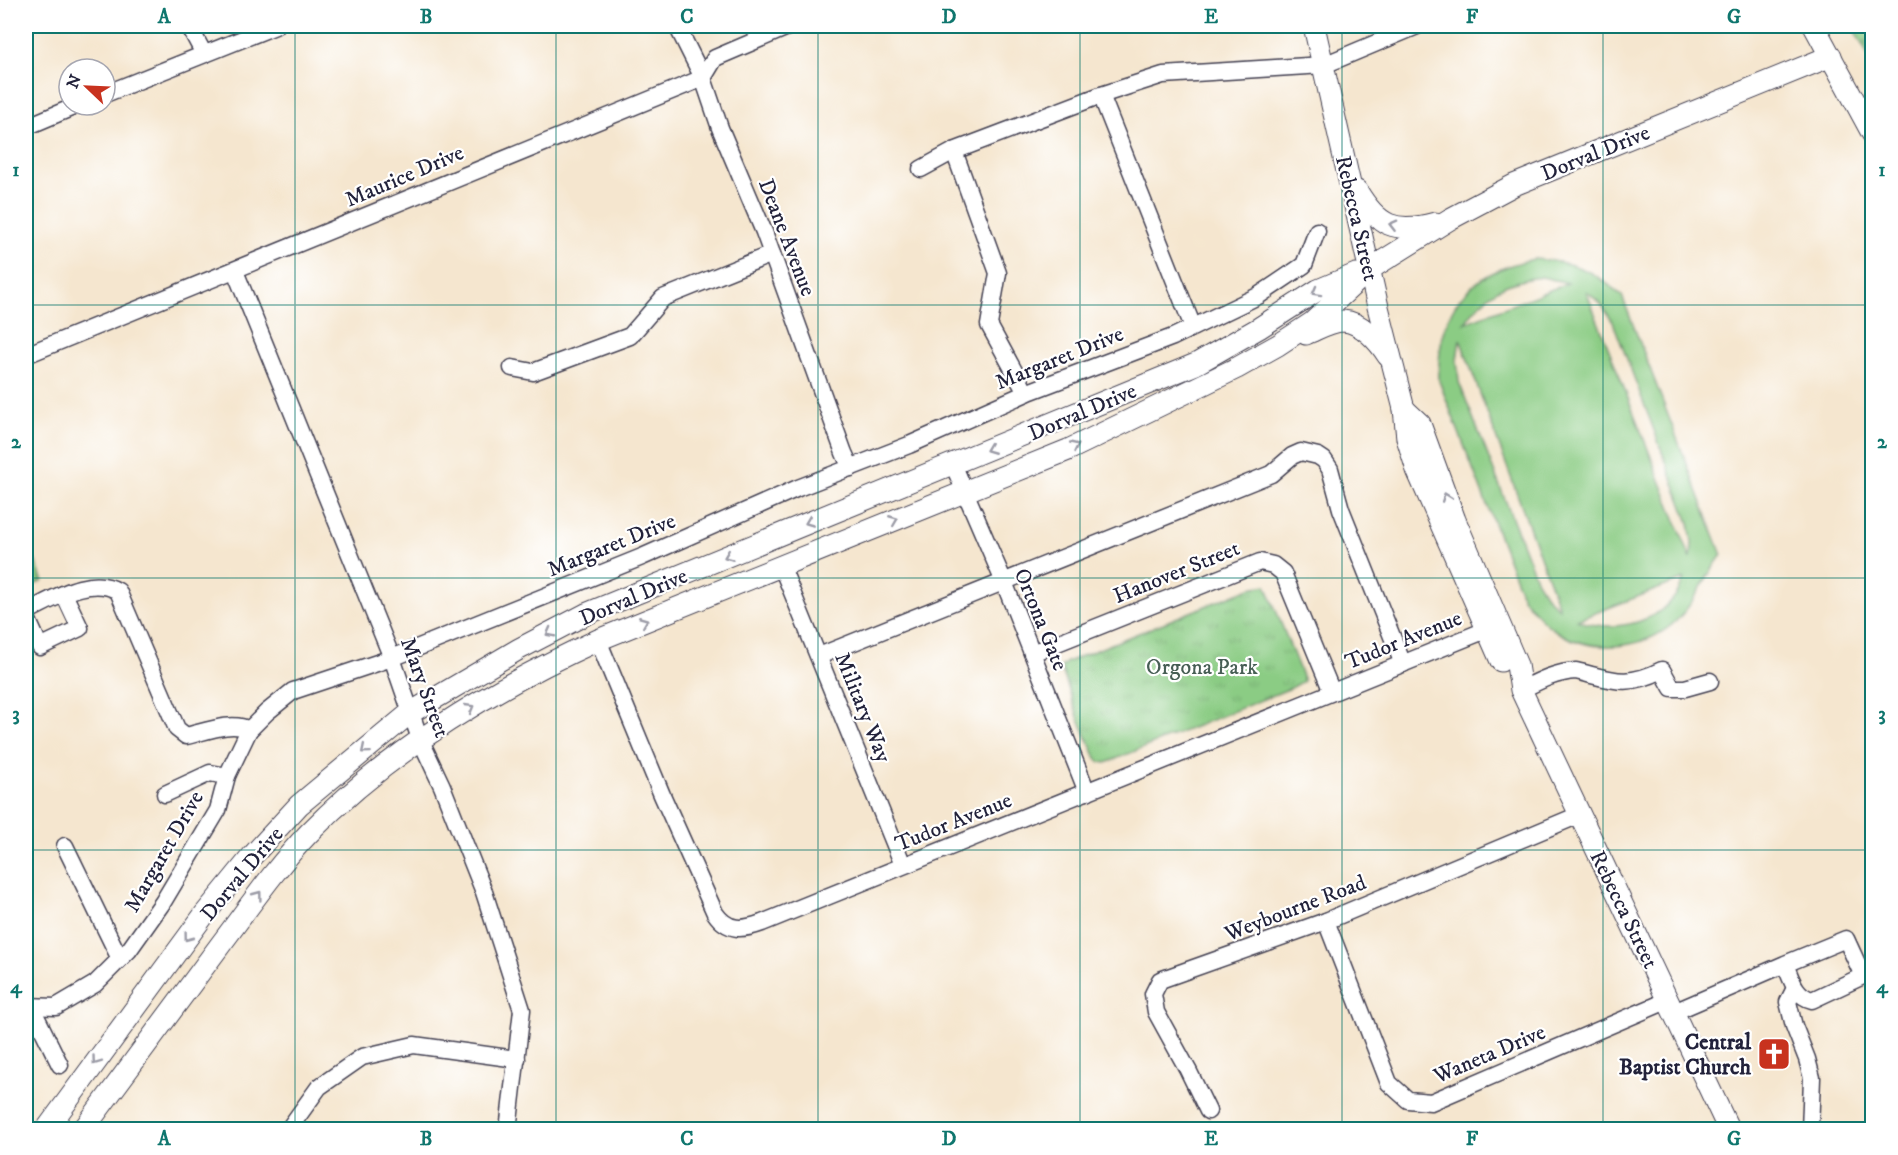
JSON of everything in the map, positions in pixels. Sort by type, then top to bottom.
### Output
[{"type":"main road","name":"Rebecca Street","points":[[1314,26],[1378,307],[1404,409],[1407,438],[1418,470],[1486,630],[1506,671],[1520,689],[1729,1130]]},
{"type":"main road","points":[[1814,26],[1872,133]]},
{"type":"main road","name":"Dorval Drive","points":[[46,1130],[204,915],[253,855],[299,805],[410,713],[519,649],[586,614],[1196,364],[1259,328],[1318,290],[1370,269],[1450,219],[1514,185],[1831,56]]},
{"type":"main road","points":[[1348,178],[1374,215],[1387,225],[1418,228],[1450,219]]},
{"type":"main road","name":"Dorval Drive","points":[[83,1130],[268,882],[308,834],[342,802],[420,739],[466,710],[598,640],[1068,450],[1238,368],[1313,322],[1370,269]]},
{"type":"main road","points":[[1278,345],[1326,325],[1346,322],[1354,324],[1370,335],[1382,347],[1394,368]]},
{"type":"main road","name":"Rebecca Street","points":[[1404,409],[1420,424],[1455,520],[1517,664],[1520,689]]},
{"type":"street","points":[[189,26],[204,54]]},
{"type":"street","points":[[117,89],[276,26]]},
{"type":"street","name":"Deane Avenue","points":[[676,26],[703,78],[720,128],[772,254],[851,468]]},
{"type":"street","points":[[703,78],[715,57],[790,26]]},
{"type":"street","points":[[921,169],[954,151],[1101,95],[1163,75],[1324,64],[1418,26]]},
{"type":"street","name":"Maurice Drive","points":[[26,355],[703,78]]},
{"type":"street","points":[[1101,95],[1193,327]]},
{"type":"street","points":[[26,126],[57,113]]},
{"type":"street","points":[[954,151],[998,273],[989,325],[1026,393]]},
{"type":"street","name":"Margaret Drive","points":[[28,1006],[56,1007],[95,984],[129,950],[163,902],[218,810],[227,776],[249,730],[293,691],[392,658],[642,557],[798,488],[909,445],[1026,393],[1173,337],[1258,296],[1304,265],[1317,231]]},
{"type":"street","points":[[512,368],[533,372],[630,336],[663,298],[772,254]]},
{"type":"street","name":"Mary Street","points":[[235,271],[392,658],[420,739],[442,786],[484,892],[522,1010],[508,1130]]},
{"type":"street","points":[[819,656],[1271,474],[1292,456],[1301,452],[1318,456],[1330,469],[1341,509],[1404,664]]},
{"type":"street","name":"Ortona Gate","points":[[953,464],[1004,582],[1087,792]]},
{"type":"street","name":"Hanover Street","points":[[1032,653],[1260,562],[1273,565],[1283,573],[1332,693]]},
{"type":"street","name":"Military Way","points":[[781,565],[903,865]]},
{"type":"street","points":[[64,594],[80,628],[40,647],[26,614],[64,594],[92,584],[111,586],[118,591],[177,729],[186,736],[229,727],[243,726],[249,730]]},
{"type":"street","name":"Tudor Avenue","points":[[598,640],[662,795],[715,913],[724,924],[737,929],[746,929],[1486,630]]},
{"type":"street","points":[[1520,689],[1550,676],[1569,671],[1627,682],[1645,679],[1662,670],[1672,688],[1685,688],[1710,681]]},
{"type":"street","points":[[165,794],[210,773],[227,776]]},
{"type":"street","name":"Weybourne Road","points":[[1208,1111],[1156,1012],[1153,994],[1160,980],[1326,921],[1579,815]]},
{"type":"street","points":[[65,846],[120,959]]},
{"type":"street","name":"Waneta Drive","points":[[1326,921],[1389,1083],[1408,1100],[1431,1102],[1846,939],[1863,976],[1812,1000],[1805,999],[1795,988]]},
{"type":"street","points":[[1785,964],[1795,988],[1788,1002],[1794,1026],[1807,1059],[1813,1086],[1810,1130]]},
{"type":"street","points":[[28,1006],[60,1065]]},
{"type":"street","points":[[288,1130],[319,1087],[362,1057],[414,1045],[517,1059]]},
{"type":"green space","points":[[1852,26],[1872,26],[1872,63]]},
{"type":"green space","points":[[1534,259],[1560,262],[1582,268],[1622,296],[1722,555],[1696,596],[1678,619],[1652,637],[1636,643],[1604,646],[1573,640],[1549,626],[1523,598],[1439,381],[1439,357],[1443,335],[1460,299],[1490,274],[1510,265]],"holes":[[[1542,277],[1568,283],[1465,323],[1489,296],[1507,285]],[[1586,291],[1601,304],[1613,322],[1689,523],[1692,542],[1691,559]],[[1460,339],[1559,609],[1547,597],[1537,581],[1459,382],[1457,360]],[[1684,579],[1677,594],[1666,606],[1640,621],[1608,626],[1577,620]]]},
{"type":"green space","points":[[26,538],[43,581],[26,588]]},
{"type":"green space","name":"Orgona Park","points":[[1266,585],[1304,681],[1106,763],[1100,762],[1096,758],[1078,717],[1061,667],[1067,662],[1250,588]]},
{"type":"place","name":"Central Baptist Church","points":[[1774,1054]]}]
